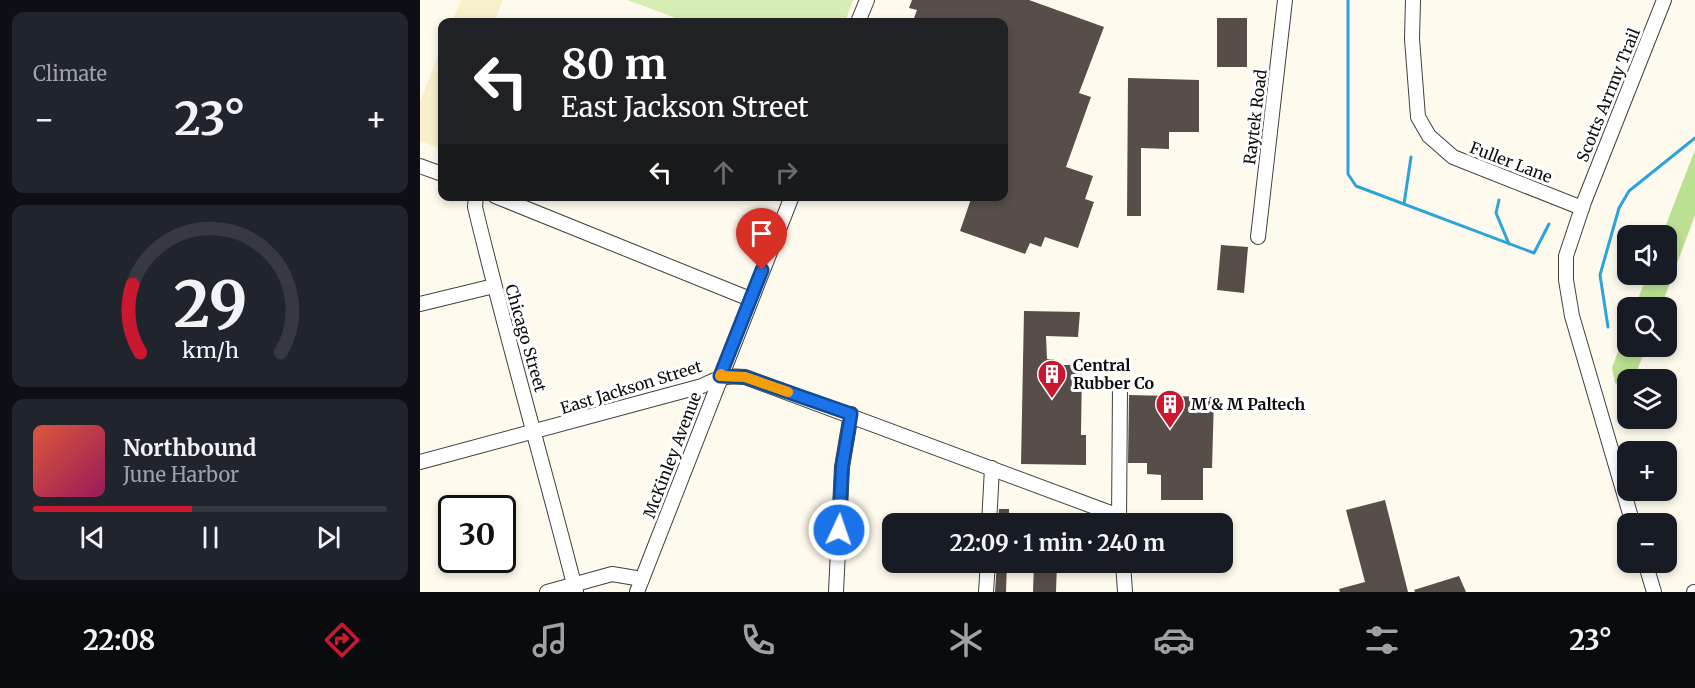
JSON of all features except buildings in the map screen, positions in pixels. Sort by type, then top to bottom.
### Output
[{"type":"street","points":[[860,18],[867,0]]},
{"type":"street","name":"Raytek Road","points":[[1258,237],[1285,0]]},
{"type":"street","name":"Fuller Lane","points":[[1413,0],[1412,39],[1418,117],[1429,136],[1453,157],[1583,205]]},
{"type":"street","name":"Scotts Arrmy Trail","points":[[1583,205],[1664,0]]},
{"type":"street","points":[[420,166],[438,173]]},
{"type":"street","name":"Chicago Street","points":[[477,201],[494,286],[536,433],[575,588]]},
{"type":"street","points":[[507,201],[750,299]]},
{"type":"street","name":"McKinley Avenue","points":[[639,586],[790,201]]},
{"type":"street","points":[[1583,205],[1566,256],[1566,280],[1572,316],[1630,513]]},
{"type":"street","points":[[420,304],[494,286]]},
{"type":"street","name":"East Jackson Street","points":[[420,462],[536,433],[702,386],[720,376],[745,377],[851,414],[1102,513]]},
{"type":"street","points":[[1119,513],[1120,387]]},
{"type":"street","points":[[836,592],[842,467],[851,414]]},
{"type":"street","points":[[990,513],[992,468]]},
{"type":"street","points":[[986,592],[987,573]]},
{"type":"street","points":[[1124,573],[1125,592]]},
{"type":"street","points":[[1648,573],[1654,592]]},
{"type":"street","points":[[547,592],[575,588],[612,574],[639,586]]},
{"type":"shaded area","points":[[461,0],[503,0],[496,18],[454,18]]},
{"type":"shaded area","points":[[438,56],[438,148],[420,141],[420,102]]},
{"type":"green space","points":[[627,0],[853,0],[846,18],[676,18]]},
{"type":"green space","points":[[1695,150],[1695,215],[1677,264],[1677,225],[1666,225]]},
{"type":"green space","points":[[1643,285],[1669,285],[1665,297],[1639,297]]},
{"type":"green space","points":[[1617,354],[1617,357],[1642,357],[1638,369],[1617,369],[1617,384],[1612,368]]},
{"type":"waterway","points":[[1348,0],[1348,174],[1356,186],[1534,253],[1549,224]]},
{"type":"waterway","points":[[1608,327],[1600,275],[1619,208],[1629,191],[1695,138]]},
{"type":"waterway","points":[[1404,204],[1411,157]]},
{"type":"waterway","points":[[1499,200],[1496,213],[1509,244]]},
{"type":"slow traffic","points":[[721,374],[720,376],[745,377],[788,392]]},
{"type":"place","name":"Central Rubber Co","points":[[1052,400]]},
{"type":"place","name":"M & M Paltech","points":[[1170,430]]},
{"type":"route","points":[[762,270],[720,376],[745,377],[851,414],[845,436],[839,530]]}]
